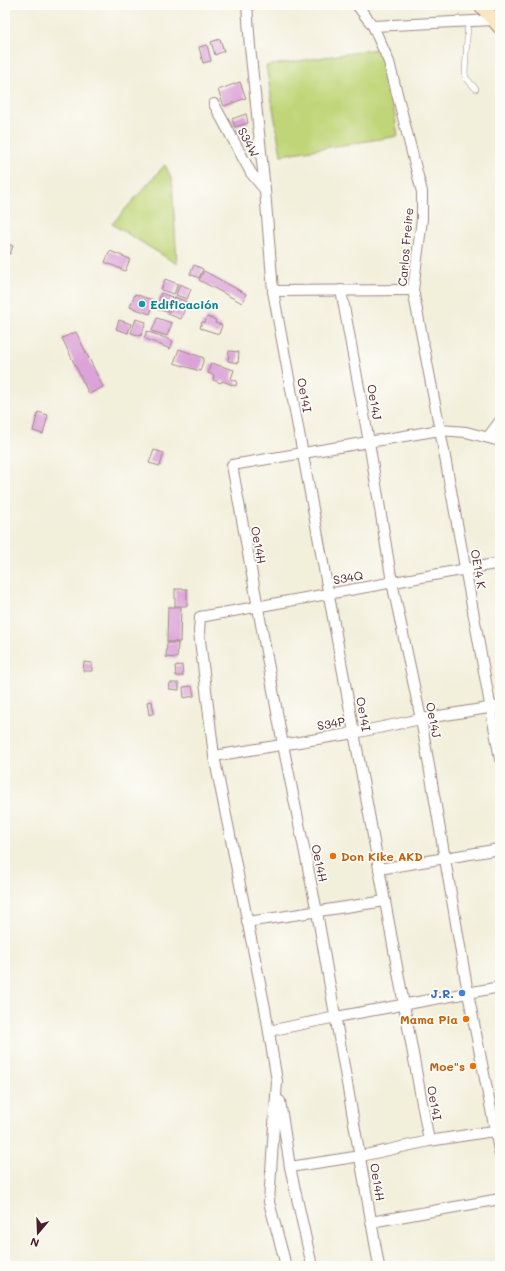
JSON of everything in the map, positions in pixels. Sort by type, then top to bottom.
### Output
[{"type":"street","name":"Oe14I","points":[[247,5],[273,291],[429,1141]]},
{"type":"street","name":"Carlos Freire","points":[[358,5],[373,26],[389,62],[422,192],[422,219],[413,290],[440,430]]},
{"type":"street","points":[[481,5],[496,24]]},
{"type":"street","points":[[373,26],[468,21],[496,24]]},
{"type":"street","name":"S34W","points":[[214,104],[251,173],[265,190]]},
{"type":"street","name":"Oe14J","points":[[341,290],[369,442],[392,582],[421,719],[468,993],[498,1130],[500,1155]]},
{"type":"street","points":[[273,291],[413,290]]},
{"type":"street","points":[[488,437],[500,421]]},
{"type":"street","points":[[303,453],[440,430],[466,432],[500,441]]},
{"type":"street","name":"OE14 K","points":[[440,430],[465,569],[495,707],[500,759]]},
{"type":"street","name":"Oe14H","points":[[303,453],[232,465],[283,745],[317,912],[361,1156],[379,1266]]},
{"type":"street","name":"S34Q","points":[[214,756],[199,632],[200,617],[500,563]]},
{"type":"street","name":"S34P","points":[[214,756],[354,733],[421,719],[495,707]]},
{"type":"street","points":[[214,756],[269,1031],[290,1167],[312,1266]]},
{"type":"street","points":[[379,869],[500,849]]},
{"type":"street","points":[[248,922],[385,901]]},
{"type":"street","points":[[269,1031],[336,1017],[500,987]]},
{"type":"street","points":[[277,1081],[269,1202],[285,1266]]},
{"type":"street","points":[[290,1167],[361,1156],[429,1141],[498,1130]]},
{"type":"street","points":[[371,1222],[500,1199]]},
{"type":"lane","points":[[468,21],[465,72],[466,78],[476,89]]},
{"type":"green space","points":[[384,48],[398,136],[281,155],[266,66]]},
{"type":"green space","points":[[165,165],[172,179],[177,264],[112,224]]},
{"type":"building","points":[[220,39],[224,51],[215,55],[211,42]]},
{"type":"building","points":[[207,45],[211,61],[203,63],[199,47]]},
{"type":"building","points":[[240,82],[246,98],[224,106],[218,90]]},
{"type":"building","points":[[246,114],[248,123],[235,127],[232,119]]},
{"type":"building","points":[[5,243],[13,246],[10,254],[5,252]]},
{"type":"building","points":[[110,251],[130,259],[125,271],[105,262]]},
{"type":"building","name":"Edificación","points":[[194,265],[203,269],[199,278],[190,274]]},
{"type":"building","points":[[204,271],[246,294],[242,303],[199,280]]},
{"type":"building","name":"Edificación","points":[[165,279],[178,284],[174,294],[161,290]]},
{"type":"building","name":"Edificación","points":[[180,284],[191,289],[187,299],[176,295]]},
{"type":"building","name":"Edificación","points":[[161,293],[172,297],[167,312],[156,309]]},
{"type":"building","name":"Edificación","points":[[135,294],[155,301],[150,314],[130,307]]},
{"type":"building","name":"Edificación","points":[[175,297],[187,302],[181,319],[168,314]]},
{"type":"building","points":[[207,317],[216,320],[215,323],[222,325],[219,334],[200,328],[202,322],[205,322]]},
{"type":"building","name":"Edificación","points":[[157,318],[172,323],[167,336],[152,331]]},
{"type":"building","name":"Edificación","points":[[136,319],[146,322],[141,336],[131,333]]},
{"type":"building","name":"Edificación","points":[[119,320],[131,324],[128,333],[116,329]]},
{"type":"building","name":"Edificación","points":[[147,331],[173,341],[170,349],[144,338]]},
{"type":"building","points":[[76,332],[103,387],[89,394],[62,338]]},
{"type":"building","points":[[179,349],[204,358],[200,371],[174,363]]},
{"type":"building","points":[[229,351],[239,352],[238,363],[228,361]]},
{"type":"building","points":[[211,363],[234,370],[231,379],[237,381],[236,386],[222,381],[221,383],[213,380],[214,375],[208,373]]},
{"type":"building","points":[[38,412],[48,415],[43,434],[33,431]]},
{"type":"building","points":[[154,450],[164,453],[160,466],[149,463]]},
{"type":"building","points":[[175,589],[187,589],[187,606],[175,606]]},
{"type":"building","points":[[168,607],[181,607],[180,642],[167,642]]},
{"type":"building","points":[[167,643],[178,643],[177,658],[166,657]]},
{"type":"building","points":[[84,662],[92,663],[92,671],[83,671]]},
{"type":"building","points":[[182,665],[183,676],[176,676],[175,666]]},
{"type":"building","points":[[170,683],[179,683],[179,690],[169,689]]},
{"type":"building","points":[[192,686],[194,696],[184,698],[183,687]]},
{"type":"building","points":[[152,701],[154,713],[149,715],[147,702]]},
{"type":"place","name":"Edificación","points":[[142,304]]},
{"type":"place","name":"Don Kike AKD","points":[[333,856]]},
{"type":"place","name":"J.R.","points":[[462,993]]},
{"type":"place","name":"Mama Pia","points":[[466,1019]]},
{"type":"place","name":"Moe\"s","points":[[473,1066]]}]
